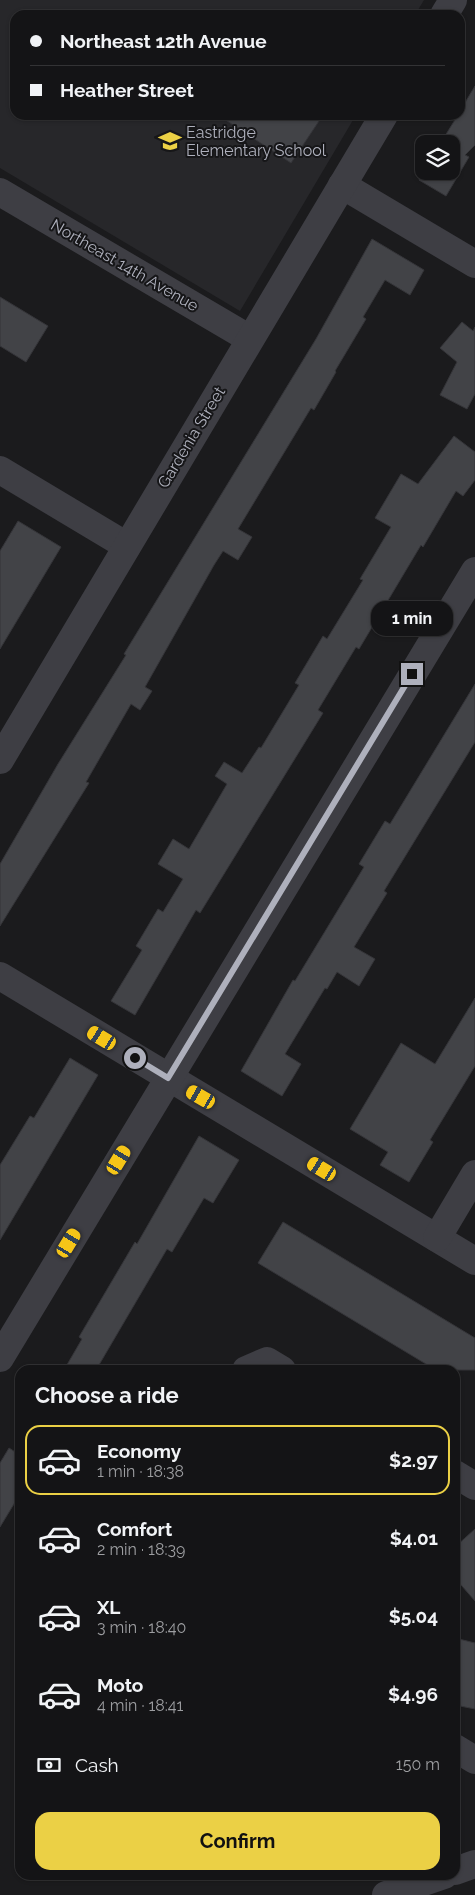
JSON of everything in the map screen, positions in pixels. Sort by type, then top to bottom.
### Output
[{"type":"street","name":"Gardenia Street","points":[[0,760],[381,120]]},
{"type":"street","points":[[342,185],[475,264]]},
{"type":"street","name":"Northeast 14th Avenue","points":[[0,192],[250,339]]},
{"type":"street","points":[[0,470],[127,546]]},
{"type":"street","points":[[0,1358],[475,570]]},
{"type":"street","points":[[0,976],[475,1261]]},
{"type":"street","points":[[437,1238],[475,1174]]},
{"type":"street","points":[[258,1365],[267,1361],[274,1365]]},
{"type":"street","points":[[460,1477],[475,1486]]},
{"type":"street","points":[[460,1751],[475,1760]]},
{"type":"street","points":[[460,1869],[475,1864]]},
{"type":"street","points":[[386,1895],[430,1880]]},
{"type":"shaded area","name":"Eastridge Elementary School","points":[[0,0],[424,0],[418,10],[10,10],[10,120],[353,120],[240,311],[0,168]]},
{"type":"building","points":[[475,86],[475,145],[465,155],[469,157],[460,172],[460,135],[446,135],[455,120],[465,120],[465,103]]},
{"type":"building","points":[[226,120],[320,120],[291,163]]},
{"type":"building","points":[[419,180],[455,180],[446,196]]},
{"type":"building","points":[[372,239],[424,270],[410,295],[385,280],[363,317],[366,319],[314,410],[311,408],[238,529],[252,537],[238,560],[223,551],[145,687],[152,691],[140,710],[131,704],[86,782],[89,783],[0,926],[0,864],[58,764],[126,655],[124,654],[316,339]]},
{"type":"building","points":[[0,297],[48,326],[26,362],[0,346]]},
{"type":"building","points":[[462,322],[473,331],[475,327],[475,394],[467,409],[440,395],[457,362],[440,348]]},
{"type":"building","points":[[454,436],[475,452],[475,480],[463,496],[456,491],[423,547],[421,545],[359,649],[356,647],[318,710],[323,713],[200,913],[196,910],[135,1015],[111,1001],[142,950],[136,946],[158,909],[163,912],[183,879],[158,864],[173,839],[189,849],[227,784],[215,776],[224,762],[242,773],[259,747],[261,748],[299,685],[295,683],[323,636],[327,639],[363,580],[360,579],[391,527],[375,518],[401,474],[418,484]]},
{"type":"building","points":[[18,521],[61,547],[0,649],[0,551]]},
{"type":"building","points":[[475,684],[475,742],[384,891],[387,893],[354,947],[375,959],[359,986],[337,972],[327,989],[325,988],[285,1054],[301,1064],[282,1096],[241,1071],[293,980],[295,981],[364,867],[359,864],[385,821],[390,824]]},
{"type":"building","points":[[475,998],[475,1066],[430,1140],[433,1142],[409,1182],[380,1165],[388,1152],[350,1129],[401,1043],[435,1064]]},
{"type":"building","points":[[70,1058],[98,1075],[0,1240],[0,1165],[30,1116],[34,1118]]},
{"type":"building","points":[[199,1136],[239,1160],[213,1203],[204,1198],[172,1252],[167,1249],[99,1365],[67,1365],[82,1339],[79,1337],[135,1242],[137,1244]]},
{"type":"building","points":[[283,1222],[475,1338],[475,1370],[460,1370],[460,1365],[428,1365],[258,1263]]},
{"type":"building","points":[[9,1448],[15,1452],[15,1502],[0,1527],[0,1463]]},
{"type":"building","points":[[475,1529],[475,1601],[460,1584],[460,1542]]},
{"type":"building","points":[[460,1639],[475,1643],[475,1709],[460,1706]]},
{"type":"place","name":"Eastridge Elementary School","points":[[170,141]]},
{"type":"route","points":[[135,1058],[168,1078],[412,674]]}]
